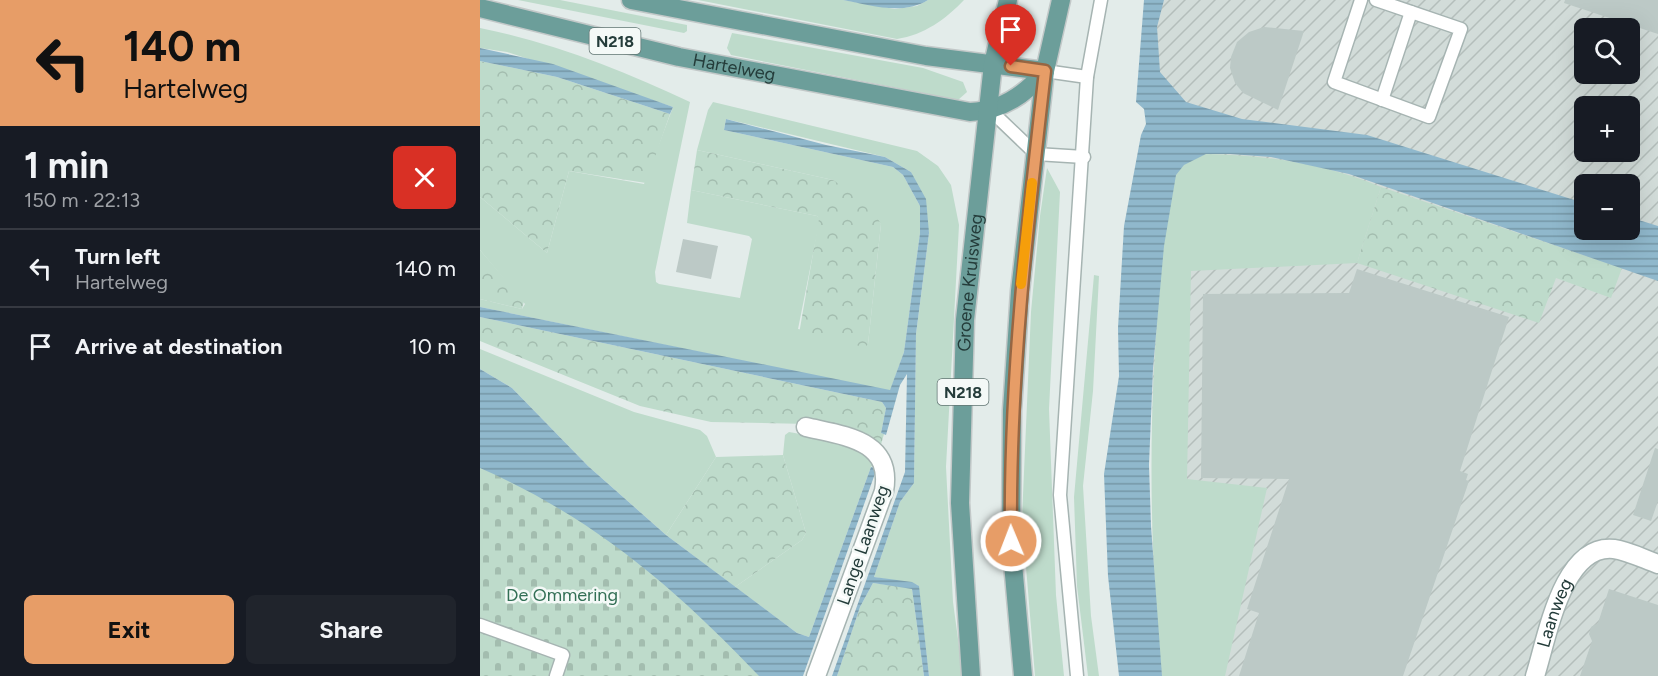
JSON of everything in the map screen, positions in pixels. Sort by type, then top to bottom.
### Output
[{"type":"main road","name":"N218","points":[[631,0],[926,56],[1045,71],[1020,291],[1010,476],[1011,541],[1023,676]]},
{"type":"main road","name":"Groene Kruisweg","points":[[971,676],[960,503],[965,320],[980,177],[990,109],[993,64],[1008,0]]},
{"type":"main road","points":[[1045,71],[1061,0]]},
{"type":"main road","name":"Hartelweg","points":[[480,8],[679,57],[932,107],[969,112],[990,109],[1016,99],[1045,71]]},
{"type":"street","name":"Lange Laanweg","points":[[806,428],[862,442],[877,453],[884,463],[886,477],[884,491],[816,676]]},
{"type":"street","name":"Laanweg","points":[[1535,676],[1567,576],[1585,555],[1613,549],[1658,564]]},
{"type":"lane","points":[[1077,676],[1060,495],[1088,77],[1101,0]]},
{"type":"lane","points":[[1361,0],[1334,82],[1429,117],[1461,29],[1376,0]]},
{"type":"lane","points":[[1382,100],[1412,12]]},
{"type":"lane","points":[[1045,71],[1088,77]]},
{"type":"lane","points":[[990,109],[1036,154],[1084,157]]},
{"type":"lane","points":[[480,625],[563,655],[556,676]]},
{"type":"shaded area","points":[[1155,0],[1658,0],[1658,676],[1153,676],[1152,88]]},
{"type":"green space","points":[[518,0],[560,0],[687,25],[687,31],[684,33]]},
{"type":"green space","points":[[698,0],[843,0],[895,9],[917,6],[928,0],[964,0],[934,25],[916,34],[897,39]]},
{"type":"green space","points":[[480,28],[561,49],[639,79],[690,102],[655,272],[656,282],[659,284],[740,298],[752,239],[749,236],[687,223],[691,190],[817,216],[820,219],[798,329],[868,344],[881,224],[833,180],[697,150],[708,110],[713,102],[917,151],[938,166],[951,185],[959,225],[946,467],[953,602],[963,676],[929,676],[918,585],[874,577],[900,502],[914,483],[916,334],[929,233],[911,172],[885,157],[726,119],[724,130],[893,167],[903,175],[920,206],[920,233],[904,352],[890,391],[480,307],[480,299],[522,309],[525,304],[480,250],[480,197],[547,253],[569,171],[644,184],[673,107],[507,52],[480,48]]},
{"type":"green space","points":[[732,33],[923,68],[963,82],[967,92],[958,100],[731,55],[727,48]]},
{"type":"green space","points":[[480,61],[557,77],[670,114],[646,183],[569,171],[547,253],[480,197]]},
{"type":"green space","points":[[697,150],[833,180],[869,205],[881,224],[868,344],[865,347],[799,334],[819,219],[817,216],[691,190]]},
{"type":"green space","points":[[1206,154],[1251,156],[1295,162],[1339,172],[1381,187],[1357,263],[1191,271],[1187,479],[1267,488],[1225,676],[1162,676],[1152,520],[1152,419],[1157,316],[1167,216],[1174,180],[1183,166]]},
{"type":"green space","points":[[1047,168],[1060,192],[1049,409],[1056,595],[1064,676],[1035,676],[1022,518],[1031,312]]},
{"type":"green space","points":[[1381,187],[1622,268],[1611,298],[1556,278],[1539,323],[1357,263]]},
{"type":"green space","points":[[480,250],[524,301],[522,309],[480,299]]},
{"type":"green space","points":[[1094,275],[1099,276],[1093,391],[1083,486],[1091,616],[1099,676],[1088,676],[1077,586],[1074,497]]},
{"type":"green space","points":[[480,317],[882,402],[886,408],[881,433],[884,434],[880,448],[808,424],[711,422],[640,406],[480,341]]},
{"type":"green space","points":[[480,349],[634,412],[700,430],[707,436],[716,457],[666,535],[588,466],[512,388],[480,369]]},
{"type":"green space","points":[[789,432],[851,443],[876,461],[871,467],[809,637],[797,633],[735,587],[802,540],[806,533],[783,455],[785,435]]},
{"type":"green space","name":"De Ommering","points":[[480,448],[641,550],[777,676],[480,676]]},
{"type":"green space","points":[[783,455],[806,533],[802,540],[735,587],[666,535],[716,457]]},
{"type":"green space","points":[[873,583],[912,588],[924,676],[837,676],[860,607]]},
{"type":"water","points":[[843,0],[928,0],[908,7],[886,8]]},
{"type":"water","points":[[1144,0],[1164,0],[1157,27],[1160,72],[1186,102],[1242,119],[1367,135],[1574,200],[1574,240],[1640,240],[1640,220],[1658,226],[1658,281],[1349,174],[1271,157],[1230,154],[1206,154],[1184,165],[1176,175],[1164,246],[1153,368],[1149,465],[1162,676],[1119,676],[1108,576],[1104,474],[1119,376],[1118,328],[1124,226],[1141,135],[1146,124],[1144,109],[1136,102]]},
{"type":"water","points":[[480,48],[553,64],[673,107],[670,114],[557,77],[480,61]]},
{"type":"water","points":[[726,119],[826,145],[885,157],[911,172],[926,199],[929,233],[916,334],[914,483],[900,502],[874,577],[912,582],[919,586],[929,676],[924,676],[912,589],[873,583],[860,607],[837,676],[832,676],[905,472],[907,374],[900,385],[886,435],[881,433],[886,408],[882,402],[480,317],[480,307],[890,390],[904,352],[920,233],[920,206],[903,175],[893,167],[724,130]]},
{"type":"water","points":[[480,369],[512,388],[588,466],[666,535],[797,633],[809,637],[871,467],[877,468],[803,676],[759,676],[696,613],[630,557],[560,509],[480,468]]},
{"type":"building","points":[[1565,0],[1658,0],[1658,34],[1640,28],[1640,18],[1609,18],[1564,3]]},
{"type":"building","points":[[1264,27],[1304,31],[1278,110],[1243,93],[1235,83],[1230,68],[1231,57],[1237,42],[1249,32]]},
{"type":"building","points":[[683,239],[718,246],[711,279],[676,272]]},
{"type":"building","points":[[1357,269],[1509,317],[1460,471],[1468,474],[1466,480],[1469,481],[1403,676],[1239,676],[1259,613],[1247,609],[1289,479],[1201,478],[1203,294],[1349,293]]},
{"type":"building","points":[[1655,448],[1658,449],[1658,501],[1651,521],[1633,515]]},
{"type":"building","points":[[1609,589],[1658,605],[1658,676],[1580,676],[1592,641],[1589,634],[1591,627],[1598,623]]},
{"type":"slow traffic","points":[[1021,284],[1032,183]]},
{"type":"route","points":[[1011,66],[1045,71],[1020,291],[1012,410],[1011,541]]}]
